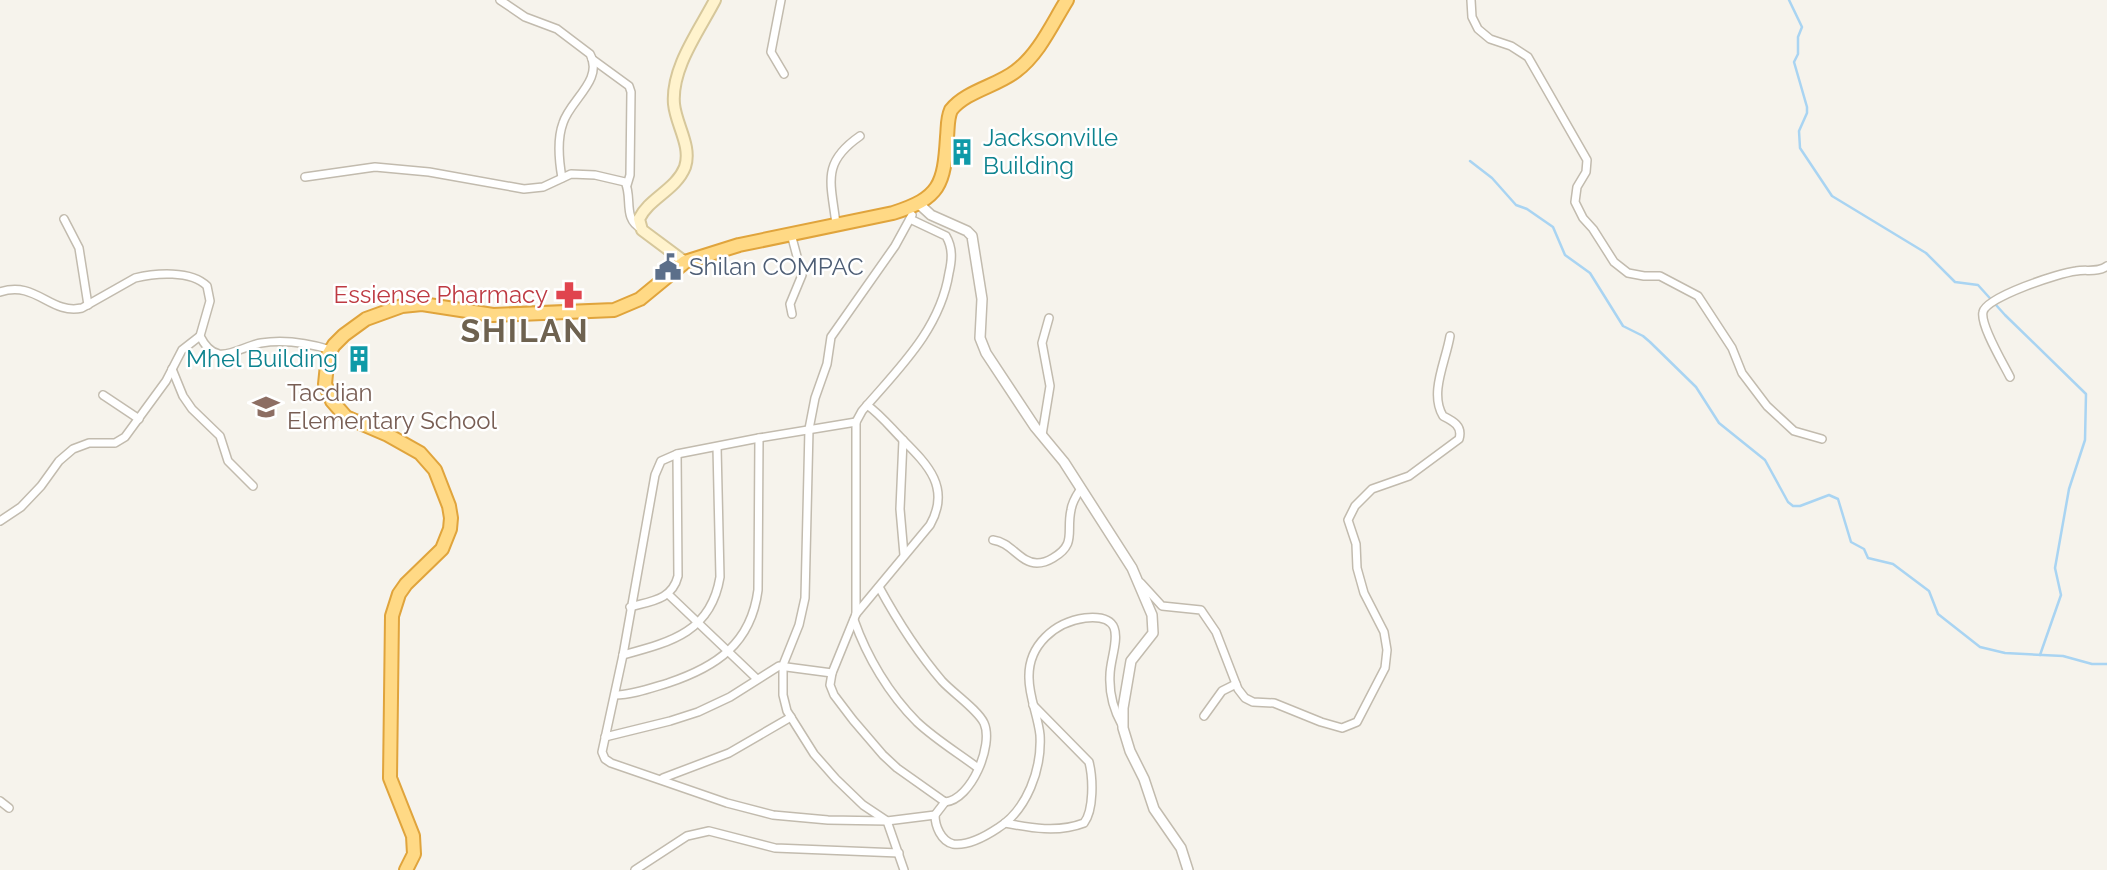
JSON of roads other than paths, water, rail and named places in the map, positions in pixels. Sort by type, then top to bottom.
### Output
[{"type":"highway","points":[[406,870],[414,854],[412,836],[393,792],[390,778],[392,616],[405,584],[442,549],[452,518],[442,484],[428,461],[411,447],[346,417],[332,401],[325,384],[331,350],[344,335],[366,319],[402,306],[422,304],[494,315],[614,310],[640,299],[685,262],[739,245],[914,210],[930,197],[942,181],[951,110],[1014,73],[1027,61],[1067,0]]},
{"type":"main road","points":[[685,262],[642,230],[639,223],[640,216],[678,180],[686,164],[684,139],[674,103],[676,79],[715,0]]},
{"type":"street","points":[[500,0],[526,17],[557,29],[590,54],[592,59],[593,69],[585,90],[570,109],[561,127],[559,138],[562,178]]},
{"type":"street","points":[[781,0],[771,52],[784,74]]},
{"type":"street","points":[[1471,0],[1472,17],[1478,29],[1490,39],[1511,46],[1528,57],[1587,160],[1586,172],[1577,187],[1575,202],[1614,262],[1628,272],[1660,276],[1698,296],[1732,348],[1742,373],[1767,406],[1794,431],[1822,439]]},
{"type":"street","points":[[592,59],[629,86],[631,92],[630,175],[627,185],[631,216],[635,225],[642,230]]},
{"type":"street","points":[[836,224],[830,170],[837,155],[860,136]]},
{"type":"street","points":[[305,177],[375,167],[429,172],[524,189],[543,187],[571,174],[595,175],[623,181],[627,185]]},
{"type":"street","points":[[914,210],[946,236],[951,251],[948,280],[929,330],[856,422],[855,617],[863,642],[893,694],[918,723],[978,768]]},
{"type":"street","points":[[904,870],[887,821],[863,805],[836,779],[814,754],[790,717],[783,695],[782,666],[799,625],[805,598],[809,429],[815,398],[827,364],[832,334],[895,246],[914,210]]},
{"type":"street","points":[[914,210],[925,211],[972,236],[982,299],[982,345],[1042,435],[1057,452],[1139,581],[1162,606],[1201,610],[1216,632],[1236,684],[1245,698],[1253,702],[1274,703],[1342,728],[1360,720],[1385,668],[1387,650],[1384,632],[1364,593],[1357,568],[1356,544],[1348,520],[1355,506],[1372,489],[1409,476],[1459,439],[1460,430],[1443,416],[1438,402],[1439,383],[1450,336]]},
{"type":"street","points":[[64,219],[79,248],[88,305]]},
{"type":"street","points":[[791,234],[802,275],[790,304],[792,314]]},
{"type":"street","points":[[2010,377],[1985,326],[1982,316],[1987,304],[2057,275],[2098,270],[2107,265]]},
{"type":"street","points":[[0,292],[19,288],[66,309],[82,308],[144,276],[162,274],[194,278],[207,286],[210,293],[200,336],[184,347],[139,419],[120,442],[105,445],[89,443],[73,449],[59,461],[21,507],[0,521]]},
{"type":"street","points":[[1042,435],[1050,386],[1042,343],[1049,318]]},
{"type":"street","points":[[200,336],[211,351],[223,354],[253,345],[281,341],[301,342],[331,350]]},
{"type":"street","points":[[172,369],[183,396],[192,409],[220,436],[228,461],[253,486]]},
{"type":"street","points":[[103,394],[139,419]]},
{"type":"street","points":[[867,405],[928,466],[935,479],[937,508],[934,517],[855,617],[830,683],[832,692],[857,725],[897,768],[945,802],[950,802],[961,795],[978,768],[987,741],[984,723],[928,664],[879,587]]},
{"type":"street","points":[[856,422],[677,454],[661,461],[655,475],[623,654],[602,752],[605,759],[727,803],[773,816],[887,821],[935,815],[945,802]]},
{"type":"street","points":[[615,695],[650,689],[715,663],[744,632],[756,606],[760,546],[759,438]]},
{"type":"street","points":[[903,440],[900,509],[904,555]]},
{"type":"street","points":[[623,654],[679,637],[698,624],[712,607],[720,577],[717,447]]},
{"type":"street","points":[[630,607],[669,595],[676,587],[677,454]]},
{"type":"street","points":[[993,540],[1004,542],[1026,560],[1036,563],[1060,554],[1069,540],[1071,508],[1080,490]]},
{"type":"street","points":[[1124,728],[1123,708],[1131,661],[1153,633],[1153,615],[1139,581]]},
{"type":"street","points":[[669,595],[757,679]]},
{"type":"street","points":[[935,815],[944,839],[952,844],[963,844],[982,837],[1005,823],[1018,810],[1032,782],[1040,736],[1029,677],[1030,665],[1043,638],[1070,620],[1104,620],[1114,629],[1117,638],[1110,677],[1113,706],[1154,809],[1181,848],[1188,870]]},
{"type":"street","points":[[605,737],[698,712],[730,697],[782,666],[832,673]]},
{"type":"street","points":[[1204,716],[1222,691],[1236,684]]},
{"type":"street","points":[[1005,823],[1062,829],[1084,823],[1089,815],[1089,762],[1033,705]]},
{"type":"street","points":[[662,779],[729,753],[790,717]]},
{"type":"street","points":[[0,801],[9,808]]},
{"type":"street","points":[[635,870],[687,836],[709,831],[775,848],[899,853]]},
{"type":"waterway","points":[[1789,0],[1802,27],[1798,37],[1798,54],[1794,62],[1807,107],[1799,131],[1800,148],[1832,196],[1926,253],[1955,282],[1978,285],[2086,394],[2085,440],[2069,489],[2055,568],[2061,595],[2040,655]]},
{"type":"waterway","points":[[1470,161],[1492,178],[1516,205],[1527,209],[1553,227],[1565,255],[1590,273],[1623,326],[1650,342],[1696,387],[1719,423],[1765,460],[1788,502],[1793,506],[1829,495],[1838,499],[1851,542],[1864,549],[1868,558],[1893,564],[1929,591],[1938,614],[1980,647],[2005,653],[2063,656],[2092,664],[2107,664]]},
{"type":"place","name":"Jacksonville Building","points":[[962,152]]},
{"type":"place","name":"Shilan COMPAC","points":[[668,267]]},
{"type":"place","name":"Essiense Pharmacy","points":[[569,295]]},
{"type":"place","name":"Mhel Building","points":[[359,359]]},
{"type":"place","name":"Tacdian Elementary School","points":[[266,407]]},
{"type":"district","name":"SHILAN","points":[[525,331]]}]
